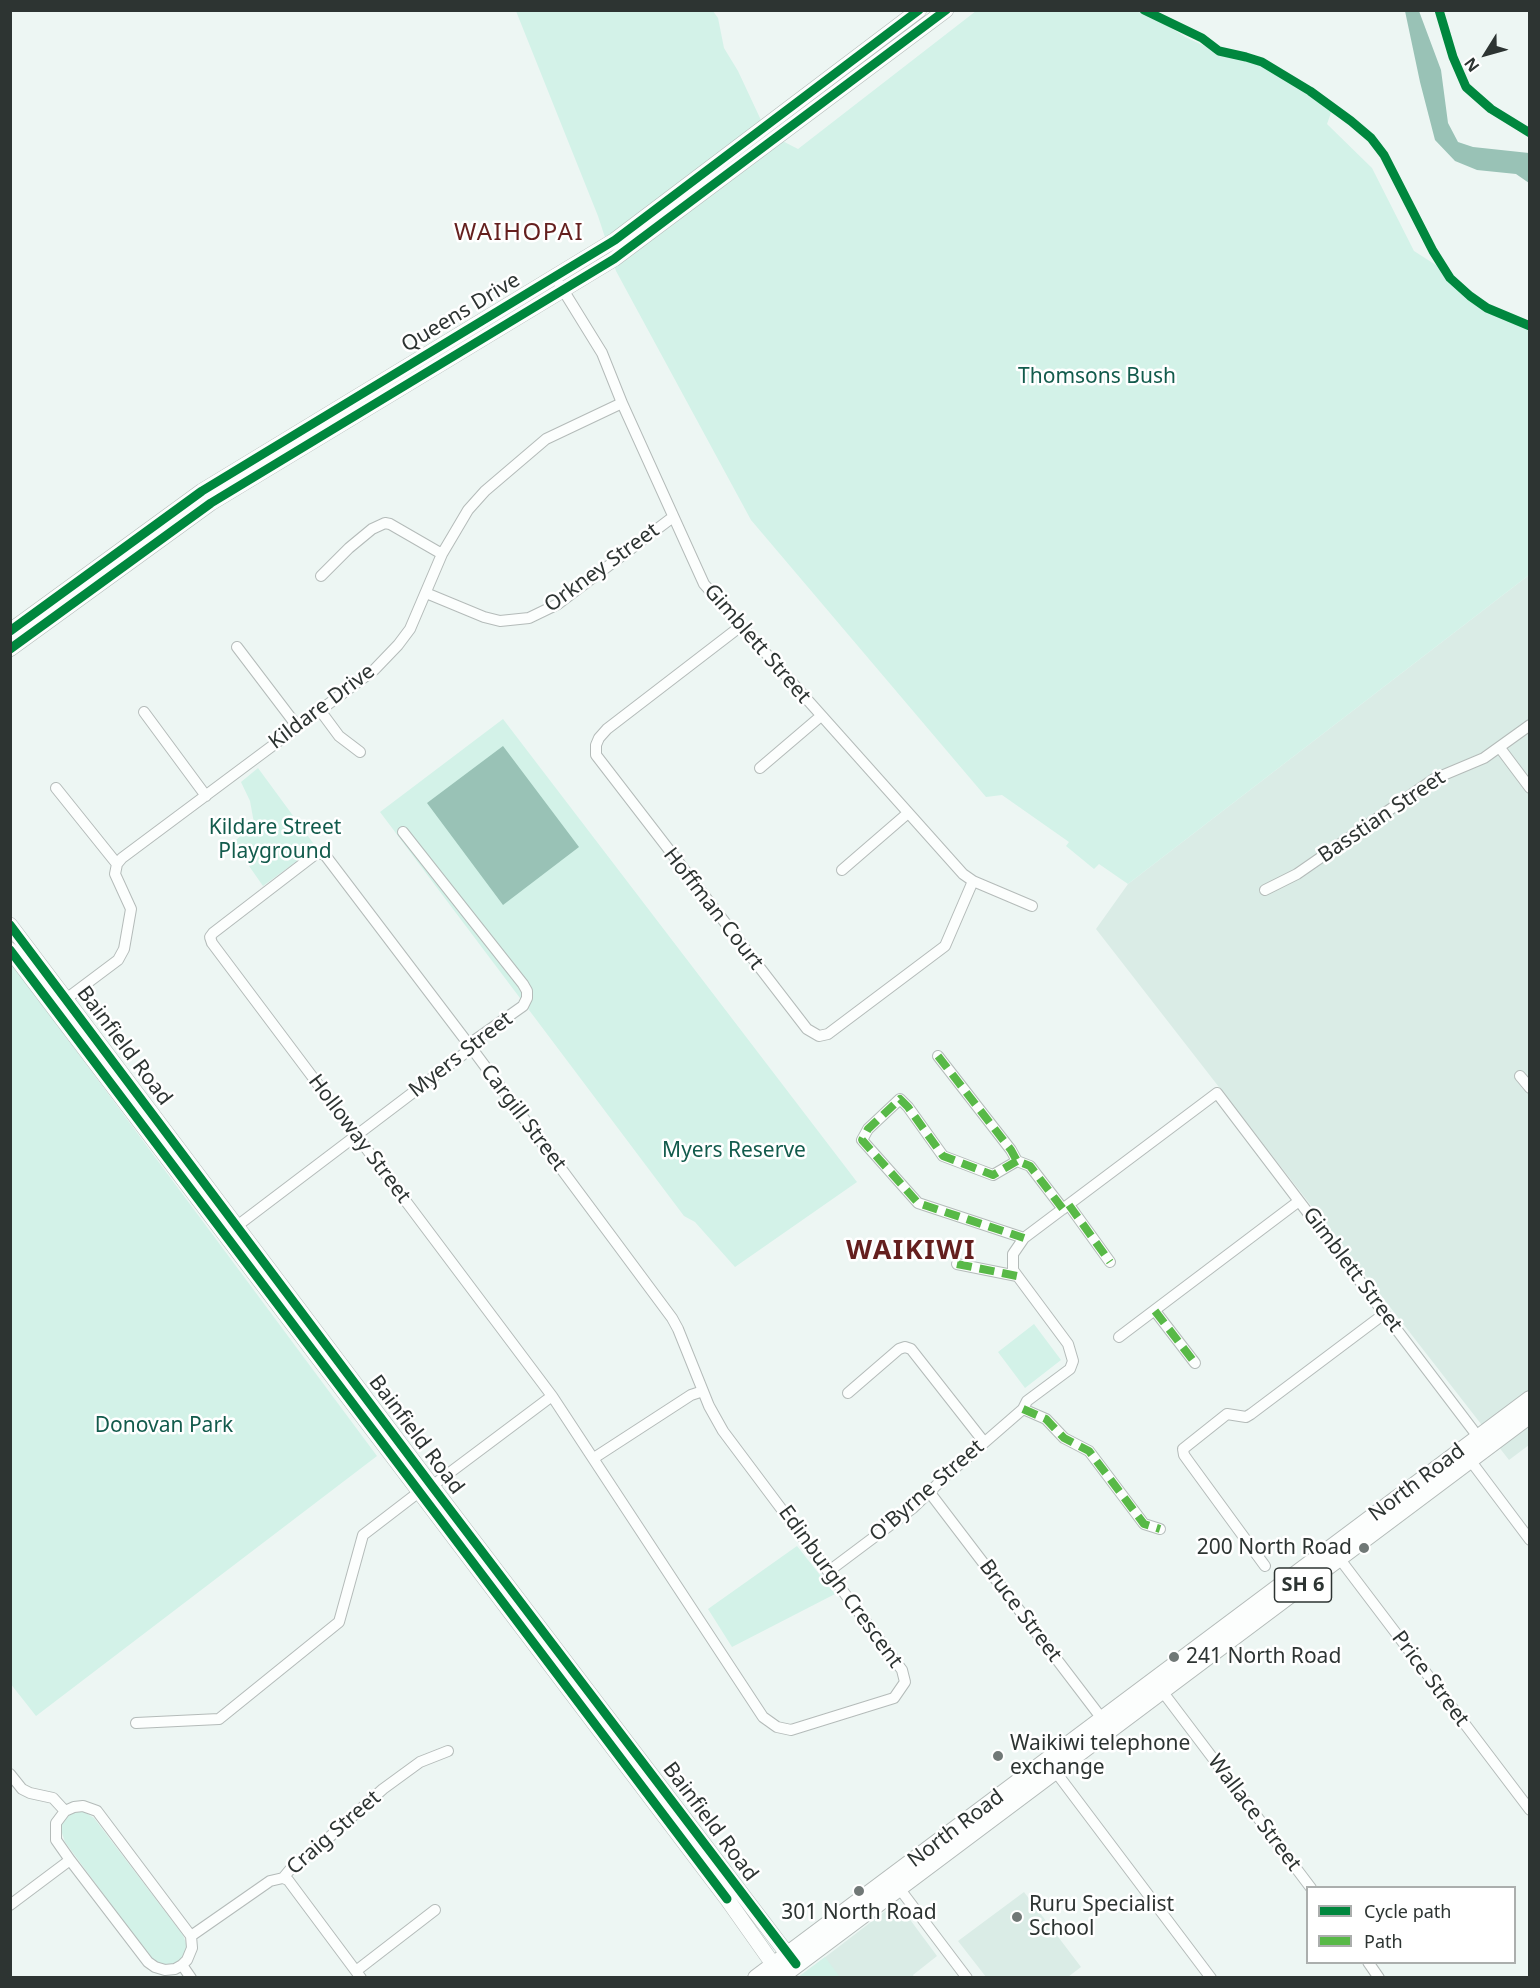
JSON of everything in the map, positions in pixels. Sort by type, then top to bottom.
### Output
[{"type":"main road","name":"Queens Drive","points":[[559,284],[919,10]]},
{"type":"main road","name":"Queens Drive","points":[[10,649],[250,460],[559,284],[614,259],[946,10]]},
{"type":"main road","points":[[897,27],[907,40]]},
{"type":"main road","name":"Queens Drive","points":[[10,631],[184,512]]},
{"type":"main road","name":"Bainfield Road","points":[[10,925],[61,1004],[665,1805],[778,1973]]},
{"type":"main road","name":"Bainfield Road","points":[[10,950],[61,1004]]},
{"type":"main road","name":"North Road","points":[[756,1977],[778,1973],[792,1959],[1466,1455],[1530,1399]]},
{"type":"main road","name":"North Road","points":[[1482,1442],[1530,1414]]},
{"type":"main road","name":"Bainfield Road","points":[[665,1805],[754,1908],[792,1959]]},
{"type":"main road","points":[[740,1918],[754,1908]]},
{"type":"street","name":"Gimblett Street","points":[[559,284],[602,353],[622,403],[704,584],[956,867],[973,881],[1032,906]]},
{"type":"street","name":"Kildare Drive","points":[[117,864],[319,709],[374,670],[410,629],[442,554],[468,510],[497,479],[552,436],[622,403]]},
{"type":"street","name":"Orkney Street","points":[[426,593],[484,617],[500,621],[530,618],[558,604],[673,517]]},
{"type":"street","points":[[321,576],[349,548],[385,523],[442,554]]},
{"type":"street","name":"Hoffman Court","points":[[741,626],[607,729],[596,745],[596,755],[807,1029],[819,1035],[828,1034],[945,946],[973,881]]},
{"type":"street","points":[[237,647],[297,726]]},
{"type":"street","points":[[319,709],[339,736],[360,752]]},
{"type":"street","points":[[144,712],[206,796]]},
{"type":"street","points":[[759,768],[820,716]]},
{"type":"street","name":"Basstian Street","points":[[1265,890],[1298,874],[1434,779],[1472,764],[1500,748],[1530,725]]},
{"type":"street","points":[[1500,748],[1530,788]]},
{"type":"street","points":[[56,788],[117,864],[115,874],[130,909],[124,949],[118,960],[61,1004]]},
{"type":"street","points":[[842,870],[908,813]]},
{"type":"street","name":"Myers Street","points":[[232,1231],[465,1053],[470,1046],[523,1006],[527,998],[527,991],[523,984],[403,832]]},
{"type":"street","name":"Holloway Street","points":[[325,855],[317,853],[311,857],[213,933],[210,937],[212,943],[552,1396],[594,1458]]},
{"type":"street","name":"Cargill Street","points":[[325,855],[672,1318],[703,1391]]},
{"type":"street","points":[[938,1056],[1011,1150],[1017,1161],[1030,1166],[1110,1262]]},
{"type":"street","points":[[1520,1076],[1530,1088]]},
{"type":"street","name":"Gimblett Street","points":[[1066,1207],[1217,1093],[1482,1442]]},
{"type":"street","points":[[1017,1161],[993,1175],[943,1156],[908,1107],[900,1100],[868,1129],[862,1140],[918,1203],[1024,1238]]},
{"type":"street","points":[[1119,1337],[1299,1201]]},
{"type":"street","points":[[1017,1276],[1013,1270],[1013,1254],[1024,1238],[1066,1207]]},
{"type":"street","points":[[957,1264],[1017,1276]]},
{"type":"street","name":"O'Byrne Street","points":[[829,1571],[913,1508],[1023,1409],[1027,1401],[1070,1369],[1074,1361],[1068,1344],[1017,1276]]},
{"type":"street","points":[[1155,1311],[1195,1364]]},
{"type":"street","points":[[1265,1566],[1184,1455],[1184,1449],[1227,1414],[1246,1417],[1251,1414],[1384,1314]]},
{"type":"street","points":[[848,1393],[899,1349],[905,1347],[911,1349],[984,1442]]},
{"type":"street","points":[[594,1458],[691,1395],[703,1391]]},
{"type":"street","name":"Edinburgh Crescent","points":[[594,1458],[763,1717],[784,1730],[791,1730],[889,1701],[898,1694],[905,1682],[896,1659],[723,1431],[708,1406],[703,1391]]},
{"type":"street","points":[[136,1723],[219,1719],[339,1622],[363,1535],[552,1396]]},
{"type":"street","points":[[1023,1409],[1047,1419],[1064,1438],[1089,1451],[1144,1524],[1160,1529]]},
{"type":"street","points":[[1466,1455],[1530,1540]]},
{"type":"street","name":"Bruce Street","points":[[930,1493],[1106,1724]]},
{"type":"street","name":"Price Street","points":[[1335,1553],[1530,1810]]},
{"type":"street","name":"Wallace Street","points":[[1158,1685],[1310,1886]]},
{"type":"street","name":"Craig Street","points":[[191,1936],[270,1881],[283,1878],[293,1866],[420,1762],[448,1751]]},
{"type":"street","points":[[1050,1766],[1211,1977]]},
{"type":"street","points":[[10,1774],[22,1789],[30,1793],[53,1797],[65,1811]]},
{"type":"street","points":[[83,1806],[97,1811],[191,1936],[192,1948],[188,1960],[182,1965],[175,1969],[165,1970],[148,1962],[70,1860],[56,1840],[56,1823],[65,1811],[83,1806]]},
{"type":"street","points":[[10,1905],[70,1860]]},
{"type":"street","points":[[283,1878],[288,1880],[359,1974],[435,1911]]},
{"type":"street","points":[[895,1882],[967,1977]]},
{"type":"street","points":[[1369,1964],[1379,1977]]},
{"type":"street","points":[[182,1965],[191,1977]]},
{"type":"shaded area","points":[[1405,11],[1419,11],[1441,70],[1448,123],[1458,142],[1473,147],[1529,153],[1529,183],[1516,174],[1477,170],[1455,161],[1435,140]]},
{"type":"shaded area","points":[[1529,575],[1529,1445],[1509,1460],[1096,929],[1128,884]]},
{"type":"shaded area","points":[[503,746],[579,847],[503,905],[427,803]]},
{"type":"shaded area","name":"Ruru Specialist School","points":[[1024,1892],[1081,1967],[1068,1977],[986,1977],[958,1941]]},
{"type":"shaded area","points":[[897,1902],[937,1956],[913,1975],[914,1977],[798,1978]]},
{"type":"green space","name":"Thomsons Bush","points":[[516,11],[713,11],[718,18],[724,48],[738,71],[767,133],[798,149],[976,11],[1146,11],[1185,37],[1209,48],[1260,61],[1333,107],[1327,124],[1372,168],[1414,251],[1439,267],[1487,309],[1529,325],[1529,575],[1128,884],[1099,864],[1094,869],[1066,846],[1069,842],[1002,795],[986,797],[751,520],[616,271],[598,216]]},
{"type":"green space","name":"Myers Reserve","points":[[503,719],[857,1182],[735,1267],[695,1222],[684,1216],[380,812]]},
{"type":"green space","name":"Kildare Street Playground","points":[[258,768],[316,847],[263,886],[233,843],[254,823],[250,801],[241,782]]},
{"type":"green space","name":"Donovan Park","points":[[11,963],[377,1456],[36,1716],[10,1683]]},
{"type":"green space","points":[[1034,1324],[1061,1360],[1025,1388],[998,1352]]},
{"type":"green space","points":[[797,1546],[835,1594],[732,1647],[708,1609]]},
{"type":"green space","points":[[76,1811],[83,1811],[94,1818],[183,1935],[187,1946],[180,1962],[169,1966],[151,1959],[65,1842],[61,1830],[62,1823],[65,1817]]},
{"type":"green space","points":[[825,1957],[840,1977],[798,1977]]},
{"type":"marked path","points":[[938,1056],[1011,1150],[1017,1161],[1030,1166],[1063,1209]]},
{"type":"marked path","points":[[1017,1161],[993,1175],[943,1156],[900,1099],[868,1129],[862,1140],[918,1203],[1024,1238]]},
{"type":"marked path","points":[[1069,1205],[1110,1262]]},
{"type":"marked path","points":[[957,1264],[1017,1276]]},
{"type":"marked path","points":[[1155,1311],[1195,1363]]},
{"type":"marked path","points":[[1023,1409],[1046,1419],[1064,1438],[1089,1451],[1144,1524],[1160,1529]]},
{"type":"cycle path","points":[[10,631],[202,491],[615,240],[919,10]]},
{"type":"cycle path","points":[[10,649],[211,503],[614,259],[946,10]]},
{"type":"cycle path","points":[[1144,10],[1202,38],[1219,51],[1262,62],[1310,91],[1351,121],[1371,138],[1384,155],[1433,251],[1450,278],[1487,308],[1530,326]]},
{"type":"cycle path","points":[[1439,10],[1453,57],[1466,87],[1491,109],[1530,133]]},
{"type":"cycle path","points":[[10,925],[432,1486],[796,1964]]},
{"type":"cycle path","points":[[10,950],[727,1899]]},
{"type":"place","name":"200 North Road","points":[[1364,1548]]},
{"type":"place","name":"241 North Road","points":[[1174,1657]]},
{"type":"place","name":"Waikiwi telephone exchange","points":[[998,1756]]},
{"type":"place","name":"301 North Road","points":[[859,1891]]},
{"type":"place","name":"Ruru Specialist School","points":[[1017,1917]]},
{"type":"district","name":"WAIHOPAI","points":[[519,233]]},
{"type":"district","name":"WAIKIWI","points":[[911,1251]]}]
